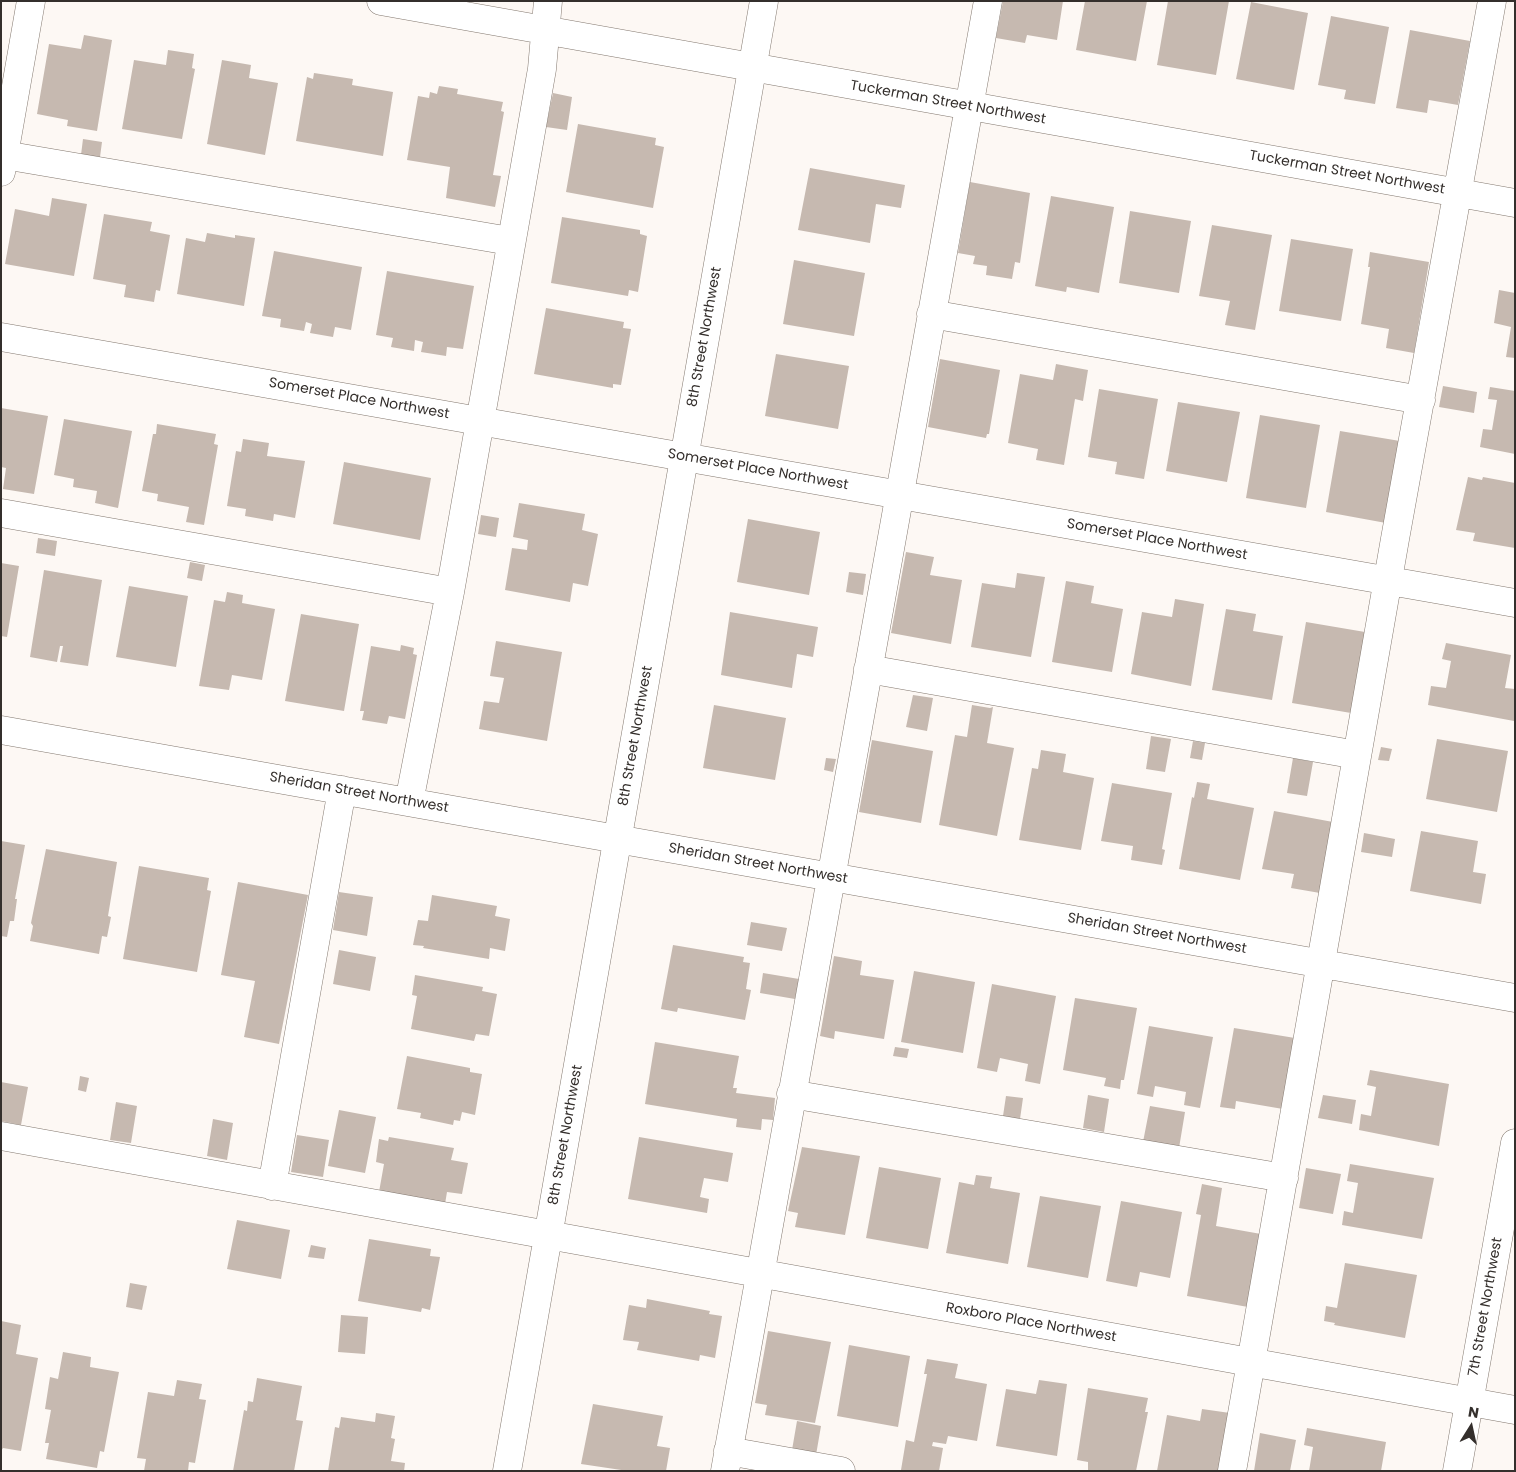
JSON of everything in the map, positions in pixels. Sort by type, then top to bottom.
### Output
[{"type":"street","points":[[31,1],[3,164],[510,241]]},
{"type":"street","name":"Tuckerman Street Northwest","points":[[381,1],[1515,203]]},
{"type":"street","points":[[409,802],[450,592],[478,420],[542,69],[548,1]]},
{"type":"street","name":"8th Street Northwest","points":[[507,1471],[764,1]]},
{"type":"street","points":[[841,1471],[727,1461],[761,1275],[791,1094],[832,877],[988,1]]},
{"type":"street","points":[[1232,1471],[1320,963],[1492,1]]},
{"type":"street","points":[[931,314],[1421,400]]},
{"type":"street","name":"Somerset Place Northwest","points":[[1,337],[1515,603]]},
{"type":"street","points":[[1,512],[450,592]]},
{"type":"street","points":[[868,669],[1357,755]]},
{"type":"street","name":"Sheridan Street Northwest","points":[[1,730],[1515,998]]},
{"type":"street","points":[[272,1186],[342,790]]},
{"type":"street","points":[[791,1094],[1284,1178]]},
{"type":"street","name":"Roxboro Place Northwest","points":[[1,1136],[1515,1410]]},
{"type":"street","name":"7th Street Northwest","points":[[1457,1471],[1515,1144]]},
{"type":"building","points":[[1003,1],[1063,1],[1057,40],[1027,35],[1025,43],[996,38]]},
{"type":"building","points":[[1085,1],[1147,1],[1136,61],[1076,50]]},
{"type":"building","points":[[1168,1],[1229,1],[1216,75],[1157,65]]},
{"type":"building","points":[[1251,2],[1308,13],[1294,90],[1236,79]]},
{"type":"building","points":[[1331,16],[1389,27],[1375,104],[1344,99],[1346,90],[1318,85]]},
{"type":"building","points":[[1410,30],[1470,41],[1458,105],[1429,100],[1427,113],[1396,108]]},
{"type":"building","points":[[84,35],[112,40],[97,131],[67,126],[68,120],[37,114],[49,44],[81,49]]},
{"type":"building","points":[[168,50],[194,54],[192,68],[195,69],[182,139],[122,129],[134,60],[166,65]]},
{"type":"building","points":[[222,60],[251,65],[249,78],[278,83],[265,155],[207,144]]},
{"type":"building","points":[[314,73],[353,79],[352,85],[393,92],[383,156],[296,141],[307,77],[313,79]]},
{"type":"building","points":[[439,86],[458,89],[457,94],[503,102],[501,111],[504,112],[493,175],[501,176],[495,207],[446,198],[450,167],[407,160],[418,96],[429,98],[430,92],[437,94]]},
{"type":"building","points":[[553,93],[572,97],[567,130],[546,127]]},
{"type":"building","points":[[578,124],[656,138],[655,145],[664,147],[653,208],[566,192]]},
{"type":"building","points":[[83,139],[102,142],[100,157],[81,155]]},
{"type":"building","points":[[810,168],[905,185],[901,208],[876,204],[870,243],[798,230]]},
{"type":"building","points":[[970,182],[1030,193],[1020,263],[1015,262],[1012,279],[986,275],[987,266],[973,264],[975,256],[958,253]]},
{"type":"building","points":[[1051,196],[1114,207],[1099,293],[1067,287],[1066,292],[1035,286]]},
{"type":"building","points":[[52,198],[87,204],[74,276],[5,264],[15,209],[49,216]]},
{"type":"building","points":[[1130,211],[1191,221],[1179,293],[1119,283]]},
{"type":"building","points":[[104,214],[152,222],[150,231],[170,235],[160,291],[156,290],[154,302],[124,297],[126,285],[93,279]]},
{"type":"building","points":[[562,217],[640,230],[640,234],[647,236],[638,292],[629,290],[628,296],[551,283]]},
{"type":"building","points":[[1212,225],[1272,235],[1255,330],[1225,325],[1230,301],[1199,296]]},
{"type":"building","points":[[207,233],[235,238],[235,235],[255,238],[244,306],[177,294],[186,238],[205,242]]},
{"type":"building","points":[[1291,239],[1353,249],[1341,321],[1279,311]]},
{"type":"building","points":[[274,251],[362,267],[351,330],[335,327],[333,337],[310,333],[312,324],[306,322],[304,331],[280,327],[281,319],[262,316]]},
{"type":"building","points":[[1370,252],[1429,262],[1414,353],[1386,348],[1389,329],[1361,324],[1370,267],[1368,267]]},
{"type":"building","points":[[794,260],[865,273],[854,336],[783,324]]},
{"type":"building","points":[[387,271],[474,286],[463,349],[447,347],[446,356],[421,352],[423,342],[415,340],[414,351],[391,347],[393,338],[376,335]]},
{"type":"building","points":[[1499,290],[1515,293],[1515,358],[1506,357],[1511,327],[1494,323]]},
{"type":"building","points":[[546,308],[624,322],[623,328],[631,329],[621,385],[613,384],[613,388],[534,374]]},
{"type":"building","points":[[776,354],[849,366],[838,429],[765,416]]},
{"type":"building","points":[[940,359],[1000,370],[989,434],[987,434],[986,438],[928,427]]},
{"type":"building","points":[[1056,364],[1088,370],[1083,401],[1075,399],[1064,465],[1036,460],[1038,449],[1008,443],[1020,374],[1053,380]]},
{"type":"building","points":[[1443,386],[1477,392],[1474,413],[1439,407]]},
{"type":"building","points":[[1490,387],[1515,391],[1515,454],[1480,447],[1483,429],[1492,430],[1497,400],[1488,399]]},
{"type":"building","points":[[1099,389],[1158,399],[1144,479],[1115,474],[1117,462],[1088,457]]},
{"type":"building","points":[[1178,402],[1240,412],[1227,482],[1166,471]]},
{"type":"building","points":[[1,408],[48,416],[34,494],[3,489],[6,468],[1,467]]},
{"type":"building","points":[[1260,415],[1320,425],[1306,508],[1246,498]]},
{"type":"building","points":[[64,419],[132,431],[118,508],[95,503],[97,491],[73,487],[74,479],[54,475]]},
{"type":"building","points":[[157,424],[216,434],[214,444],[218,445],[204,525],[186,522],[189,507],[157,501],[158,494],[142,491],[153,434],[156,434]]},
{"type":"building","points":[[1340,431],[1400,441],[1386,523],[1326,512]]},
{"type":"building","points":[[243,439],[269,443],[267,456],[305,461],[295,518],[274,514],[273,521],[245,516],[246,509],[227,506],[236,451],[241,452]]},
{"type":"building","points":[[344,462],[431,478],[420,540],[333,524]]},
{"type":"building","points":[[1468,477],[1482,480],[1483,477],[1515,483],[1515,548],[1473,541],[1475,533],[1456,530]]},
{"type":"building","points":[[519,503],[585,514],[582,530],[598,534],[588,586],[573,583],[570,602],[505,590],[512,548],[527,550],[528,540],[513,537]]},
{"type":"building","points":[[481,515],[499,518],[496,537],[478,534]]},
{"type":"building","points":[[748,519],[820,532],[809,595],[737,582]]},
{"type":"building","points":[[38,538],[57,541],[55,556],[36,553]]},
{"type":"building","points":[[906,552],[934,557],[930,575],[962,580],[951,644],[891,633]]},
{"type":"building","points":[[190,562],[205,565],[202,581],[187,578]]},
{"type":"building","points":[[1,563],[19,566],[7,637],[1,636]]},
{"type":"building","points":[[44,570],[102,580],[88,666],[60,662],[63,646],[60,646],[57,662],[30,657]]},
{"type":"building","points":[[849,572],[866,574],[863,595],[846,592]]},
{"type":"building","points":[[1017,573],[1045,577],[1031,657],[971,647],[982,583],[1015,588]]},
{"type":"building","points":[[1066,581],[1094,586],[1091,603],[1123,609],[1112,672],[1052,662]]},
{"type":"building","points":[[129,586],[188,596],[176,667],[116,657]]},
{"type":"building","points":[[227,592],[243,595],[242,603],[275,609],[262,680],[232,675],[229,690],[199,686],[214,600],[225,602]]},
{"type":"building","points":[[1175,599],[1204,604],[1191,686],[1131,674],[1142,612],[1172,617]]},
{"type":"building","points":[[1226,609],[1256,614],[1253,631],[1283,636],[1272,700],[1212,690]]},
{"type":"building","points":[[730,612],[818,627],[813,657],[797,654],[792,688],[721,675]]},
{"type":"building","points":[[301,614],[359,624],[344,711],[285,701]]},
{"type":"building","points":[[1306,622],[1365,632],[1351,713],[1292,703]]},
{"type":"building","points":[[496,641],[562,652],[547,741],[479,729],[484,701],[499,703],[504,678],[490,676]]},
{"type":"building","points":[[1446,643],[1511,655],[1505,688],[1515,689],[1514,721],[1428,705],[1431,686],[1446,688],[1451,661],[1442,659]]},
{"type":"building","points":[[401,645],[414,648],[413,654],[417,655],[405,719],[389,716],[387,724],[362,720],[364,711],[360,711],[371,646],[400,651]]},
{"type":"building","points":[[913,695],[933,698],[927,731],[906,727]]},
{"type":"building","points":[[714,705],[786,718],[775,780],[703,768]]},
{"type":"building","points":[[972,705],[993,707],[987,743],[1014,748],[997,836],[939,825],[955,735],[967,737]]},
{"type":"building","points":[[1151,736],[1171,739],[1165,772],[1146,769]]},
{"type":"building","points":[[1437,739],[1508,751],[1497,812],[1426,799]]},
{"type":"building","points":[[872,740],[933,751],[921,823],[859,812]]},
{"type":"building","points":[[1193,741],[1205,743],[1202,760],[1190,758]]},
{"type":"building","points":[[1381,747],[1392,749],[1389,761],[1378,760]]},
{"type":"building","points":[[1041,750],[1066,754],[1063,772],[1094,778],[1081,850],[1019,840],[1032,768],[1038,769]]},
{"type":"building","points":[[826,758],[836,759],[833,772],[824,770]]},
{"type":"building","points":[[1293,758],[1313,762],[1307,796],[1287,793]]},
{"type":"building","points":[[1197,782],[1210,784],[1207,799],[1254,808],[1240,880],[1179,869],[1192,797],[1194,798]]},
{"type":"building","points":[[1112,783],[1172,793],[1162,849],[1165,850],[1162,865],[1131,860],[1133,846],[1101,841]]},
{"type":"building","points":[[1274,811],[1333,822],[1320,893],[1291,888],[1294,874],[1262,869]]},
{"type":"building","points":[[1421,831],[1478,841],[1473,872],[1486,874],[1481,904],[1410,891]]},
{"type":"building","points":[[1364,833],[1395,839],[1392,857],[1361,852]]},
{"type":"building","points":[[1,841],[25,845],[15,899],[17,899],[14,921],[10,921],[7,937],[1,936]]},
{"type":"building","points":[[46,849],[117,862],[108,916],[111,917],[107,937],[102,936],[99,954],[30,941],[33,926],[31,923]]},
{"type":"building","points":[[139,866],[209,878],[207,890],[211,891],[197,972],[123,959]]},
{"type":"building","points":[[238,882],[308,895],[279,1044],[244,1037],[255,981],[221,975]]},
{"type":"building","points":[[339,892],[373,897],[367,936],[333,930]]},
{"type":"building","points":[[432,895],[497,906],[495,916],[510,919],[505,951],[490,948],[489,959],[413,945],[418,920],[428,921]]},
{"type":"building","points":[[751,922],[787,928],[782,951],[747,945]]},
{"type":"building","points":[[673,945],[744,957],[743,962],[750,963],[746,989],[751,990],[745,1020],[678,1008],[677,1012],[661,1009]]},
{"type":"building","points":[[339,950],[376,957],[370,991],[333,984]]},
{"type":"building","points":[[834,956],[862,961],[860,975],[894,980],[884,1039],[835,1031],[834,1039],[820,1036]]},
{"type":"building","points":[[914,971],[975,982],[963,1053],[901,1042]]},
{"type":"building","points":[[763,973],[799,979],[795,999],[760,993]]},
{"type":"building","points":[[415,975],[483,987],[482,991],[497,994],[489,1036],[476,1034],[474,1041],[411,1029],[417,996],[412,995]]},
{"type":"building","points":[[992,984],[1056,996],[1040,1084],[1025,1081],[1028,1064],[1000,1058],[997,1072],[977,1068]]},
{"type":"building","points":[[1075,998],[1137,1008],[1124,1080],[1121,1080],[1120,1089],[1104,1086],[1106,1078],[1063,1070]]},
{"type":"building","points":[[1149,1026],[1213,1037],[1200,1108],[1184,1105],[1186,1092],[1155,1086],[1153,1097],[1137,1094]]},
{"type":"building","points":[[1234,1028],[1295,1038],[1283,1109],[1236,1101],[1235,1109],[1220,1107]]},
{"type":"building","points":[[655,1042],[739,1056],[733,1088],[737,1088],[736,1093],[775,1098],[773,1120],[762,1119],[761,1130],[736,1127],[737,1119],[645,1104]]},
{"type":"building","points":[[895,1047],[909,1049],[907,1058],[893,1056]]},
{"type":"building","points":[[407,1056],[470,1068],[470,1072],[482,1074],[475,1115],[462,1112],[460,1121],[454,1120],[453,1125],[420,1118],[421,1113],[397,1109]]},
{"type":"building","points":[[1370,1070],[1449,1084],[1439,1146],[1359,1130],[1361,1114],[1371,1116],[1376,1087],[1367,1085]]},
{"type":"building","points":[[80,1076],[89,1078],[86,1092],[78,1090]]},
{"type":"building","points":[[1,1082],[28,1087],[21,1125],[1,1121]]},
{"type":"building","points":[[1088,1095],[1109,1099],[1104,1132],[1083,1128]]},
{"type":"building","points":[[1323,1095],[1356,1100],[1352,1124],[1318,1118]]},
{"type":"building","points":[[1006,1096],[1023,1098],[1020,1119],[1003,1116]]},
{"type":"building","points":[[116,1102],[137,1106],[131,1143],[110,1140]]},
{"type":"building","points":[[1150,1106],[1185,1112],[1179,1148],[1143,1142]]},
{"type":"building","points":[[339,1110],[376,1117],[365,1173],[328,1166]]},
{"type":"building","points":[[213,1119],[233,1123],[227,1160],[207,1156]]},
{"type":"building","points":[[297,1135],[329,1140],[323,1177],[291,1172]]},
{"type":"building","points":[[389,1137],[454,1148],[451,1160],[468,1163],[462,1194],[447,1192],[445,1204],[379,1192],[384,1164],[376,1162],[379,1139],[388,1141]]},
{"type":"building","points":[[639,1137],[733,1153],[728,1182],[704,1178],[700,1197],[709,1199],[707,1213],[628,1199]]},
{"type":"building","points":[[802,1147],[860,1156],[845,1235],[795,1227],[798,1213],[788,1211]]},
{"type":"building","points":[[1350,1164],[1434,1178],[1422,1239],[1342,1225],[1344,1211],[1353,1213],[1358,1183],[1347,1181]]},
{"type":"building","points":[[879,1167],[941,1178],[928,1249],[866,1238]]},
{"type":"building","points":[[1306,1168],[1341,1174],[1333,1214],[1299,1208]]},
{"type":"building","points":[[976,1175],[992,1177],[990,1188],[1020,1193],[1008,1264],[946,1253],[959,1182],[974,1185]]},
{"type":"building","points":[[1202,1184],[1222,1188],[1216,1226],[1261,1234],[1248,1307],[1187,1296],[1201,1215],[1196,1214]]},
{"type":"building","points":[[1040,1196],[1101,1206],[1088,1278],[1027,1267]]},
{"type":"building","points":[[1121,1201],[1182,1212],[1170,1278],[1140,1272],[1137,1287],[1106,1281]]},
{"type":"building","points":[[237,1220],[290,1230],[281,1279],[227,1269]]},
{"type":"building","points":[[369,1239],[431,1249],[430,1256],[440,1257],[430,1310],[422,1308],[421,1312],[358,1301]]},
{"type":"building","points":[[311,1245],[326,1248],[324,1259],[308,1257]]},
{"type":"building","points":[[1345,1263],[1417,1275],[1405,1338],[1334,1325],[1335,1323],[1324,1321],[1326,1306],[1337,1308]]},
{"type":"building","points":[[130,1283],[147,1286],[142,1310],[126,1307]]},
{"type":"building","points":[[647,1299],[710,1311],[709,1314],[722,1316],[715,1358],[700,1355],[699,1361],[637,1350],[639,1342],[623,1340],[629,1305],[646,1308]]},
{"type":"building","points":[[341,1315],[368,1317],[365,1354],[338,1352]]},
{"type":"building","points":[[1,1321],[21,1325],[16,1354],[38,1358],[21,1451],[3,1448],[1,1451]]},
{"type":"building","points":[[768,1331],[831,1342],[815,1423],[765,1415],[767,1405],[755,1403]]},
{"type":"building","points":[[849,1345],[910,1356],[898,1427],[837,1416]]},
{"type":"building","points":[[63,1352],[91,1357],[90,1367],[119,1372],[104,1452],[100,1451],[97,1468],[46,1459],[49,1443],[45,1443],[51,1410],[45,1409],[50,1377],[58,1379]]},
{"type":"building","points":[[927,1359],[958,1364],[955,1378],[987,1384],[977,1441],[948,1436],[946,1444],[933,1442],[932,1446],[943,1448],[939,1471],[901,1470],[906,1440],[914,1442],[927,1374],[924,1374]]},
{"type":"building","points":[[257,1378],[302,1386],[296,1420],[303,1421],[294,1471],[233,1471],[244,1410],[247,1411],[248,1401],[253,1402]]},
{"type":"building","points":[[177,1380],[202,1384],[199,1399],[206,1400],[195,1463],[189,1462],[188,1471],[144,1471],[146,1459],[137,1458],[148,1392],[174,1396]]},
{"type":"building","points":[[1039,1380],[1067,1384],[1057,1456],[996,1446],[1006,1389],[1036,1394]]},
{"type":"building","points":[[1088,1388],[1148,1398],[1145,1412],[1148,1412],[1136,1471],[1088,1471],[1088,1462],[1077,1460]]},
{"type":"building","points":[[593,1404],[663,1416],[657,1446],[670,1448],[666,1471],[628,1471],[581,1464]]},
{"type":"building","points":[[1202,1409],[1230,1413],[1220,1471],[1157,1471],[1167,1415],[1200,1421]]},
{"type":"building","points":[[376,1413],[395,1416],[391,1438],[395,1439],[391,1461],[405,1463],[404,1471],[328,1471],[335,1427],[339,1428],[341,1417],[375,1422]]},
{"type":"building","points":[[797,1421],[821,1426],[816,1455],[792,1450]]},
{"type":"building","points":[[1307,1428],[1386,1442],[1381,1471],[1309,1471],[1313,1447],[1304,1445]]},
{"type":"building","points":[[1260,1433],[1296,1440],[1290,1471],[1254,1471]]}]
